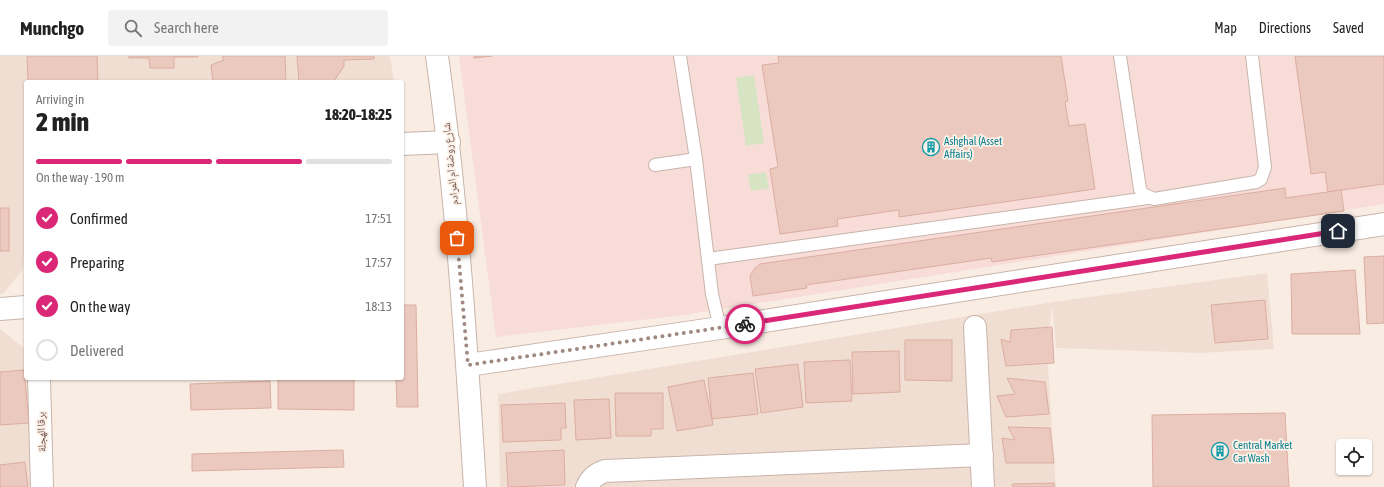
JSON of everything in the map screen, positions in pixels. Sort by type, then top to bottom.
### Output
[{"type":"street","name":"شارع روضة ام المرادم","points":[[437,56],[449,142],[468,365],[475,487]]},
{"type":"street","points":[[404,144],[449,142]]},
{"type":"street","points":[[468,365],[720,328],[1384,224]]},
{"type":"street","points":[[0,309],[24,307]]},
{"type":"street","points":[[975,327],[983,487]]},
{"type":"street","name":"برقا الهجلة","points":[[39,380],[42,487]]},
{"type":"street","points":[[587,487],[591,480],[605,471],[982,455]]},
{"type":"lane","points":[[680,56],[696,159],[712,294],[720,328]]},
{"type":"lane","points":[[1120,56],[1140,189],[1148,198]]},
{"type":"lane","points":[[708,259],[1148,198],[1154,199],[1256,182],[1261,179],[1265,167],[1252,56]]},
{"type":"lane","points":[[655,165],[696,159]]},
{"type":"shaded area","points":[[0,56],[390,56],[394,80],[24,80],[23,269],[3,294],[0,294]]},
{"type":"shaded area","points":[[459,56],[1384,56],[1384,204],[684,315],[496,337]]},
{"type":"shaded area","points":[[1267,273],[1274,349],[1200,353],[1056,348],[1052,305],[1047,353],[1056,487],[500,487],[498,394],[1053,302]]},
{"type":"shaded area","points":[[0,329],[24,348],[24,380],[31,380],[35,487],[0,487]]},
{"type":"green space","points":[[754,75],[764,143],[746,146],[736,78]]},
{"type":"green space","points":[[766,172],[769,188],[751,191],[748,175]]},
{"type":"building","points":[[27,56],[97,56],[98,80],[28,80]]},
{"type":"building","points":[[129,56],[198,57],[174,57],[174,68],[150,68],[149,58],[129,58]]},
{"type":"building","points":[[222,56],[285,56],[286,80],[213,80],[211,65],[224,60]]},
{"type":"building","points":[[297,56],[374,56],[374,59],[344,60],[344,66],[335,80],[299,80]]},
{"type":"building","points":[[474,56],[492,56],[474,58]]},
{"type":"building","name":"Ashghal (Asset Affairs)","points":[[778,56],[1061,56],[1068,101],[1065,102],[1069,126],[1085,124],[1095,189],[899,217],[899,210],[837,219],[838,226],[780,234],[770,169],[778,167],[762,65],[779,63]]},
{"type":"building","points":[[1295,56],[1384,56],[1384,184],[1328,192],[1325,172],[1311,174]]},
{"type":"building","points":[[1285,188],[1286,198],[1341,190],[1344,211],[992,262],[991,258],[806,285],[807,288],[753,296],[750,276],[755,268],[760,264]]},
{"type":"building","points":[[0,208],[9,208],[9,251],[0,251]]},
{"type":"building","points":[[1384,256],[1384,323],[1367,324],[1364,257]]},
{"type":"building","points":[[1355,270],[1360,334],[1292,334],[1291,274]]},
{"type":"building","points":[[1265,300],[1268,339],[1215,343],[1211,305]]},
{"type":"building","points":[[404,305],[416,305],[418,407],[397,407],[396,380],[404,380]]},
{"type":"building","points":[[1052,327],[1054,363],[1006,366],[1001,339],[1010,342],[1011,330]]},
{"type":"building","points":[[905,340],[952,340],[952,381],[905,380]]},
{"type":"building","points":[[899,351],[900,392],[853,394],[852,352]]},
{"type":"building","points":[[850,360],[852,401],[806,403],[804,362]]},
{"type":"building","points":[[798,364],[803,407],[761,413],[755,369]]},
{"type":"building","points":[[24,370],[29,423],[0,425],[0,372]]},
{"type":"building","points":[[753,373],[758,414],[712,419],[708,378]]},
{"type":"building","points":[[1007,378],[1045,382],[1049,414],[1006,417],[997,396],[1015,394]]},
{"type":"building","points":[[278,380],[354,380],[354,410],[278,409]]},
{"type":"building","points":[[704,380],[713,425],[677,431],[668,387]]},
{"type":"building","points":[[270,381],[271,408],[191,410],[190,384]]},
{"type":"building","points":[[615,393],[663,393],[663,429],[651,429],[651,436],[616,436]]},
{"type":"building","points":[[609,399],[611,438],[576,440],[574,400]]},
{"type":"building","points":[[565,403],[566,428],[561,428],[561,440],[503,442],[501,405]]},
{"type":"building","name":"Central Market Car Wash","points":[[1285,413],[1289,487],[1153,487],[1152,415]]},
{"type":"building","points":[[1008,427],[1050,428],[1054,463],[1006,463],[1002,438],[1015,440]]},
{"type":"building","points":[[343,450],[344,467],[192,471],[192,454]]},
{"type":"building","points":[[564,450],[565,485],[508,487],[506,453]]},
{"type":"building","points":[[25,462],[28,487],[0,487],[0,465]]},
{"type":"building","points":[[1054,483],[1054,487],[1013,487],[1012,484]]},
{"type":"way so far","points":[[457,238],[468,365],[745,324]]},
{"type":"place","name":"Ashghal (Asset Affairs)","points":[[931,147]]},
{"type":"place","name":"Central Market Car Wash","points":[[1220,451]]},
{"type":"route","points":[[745,324],[1338,231]]}]
